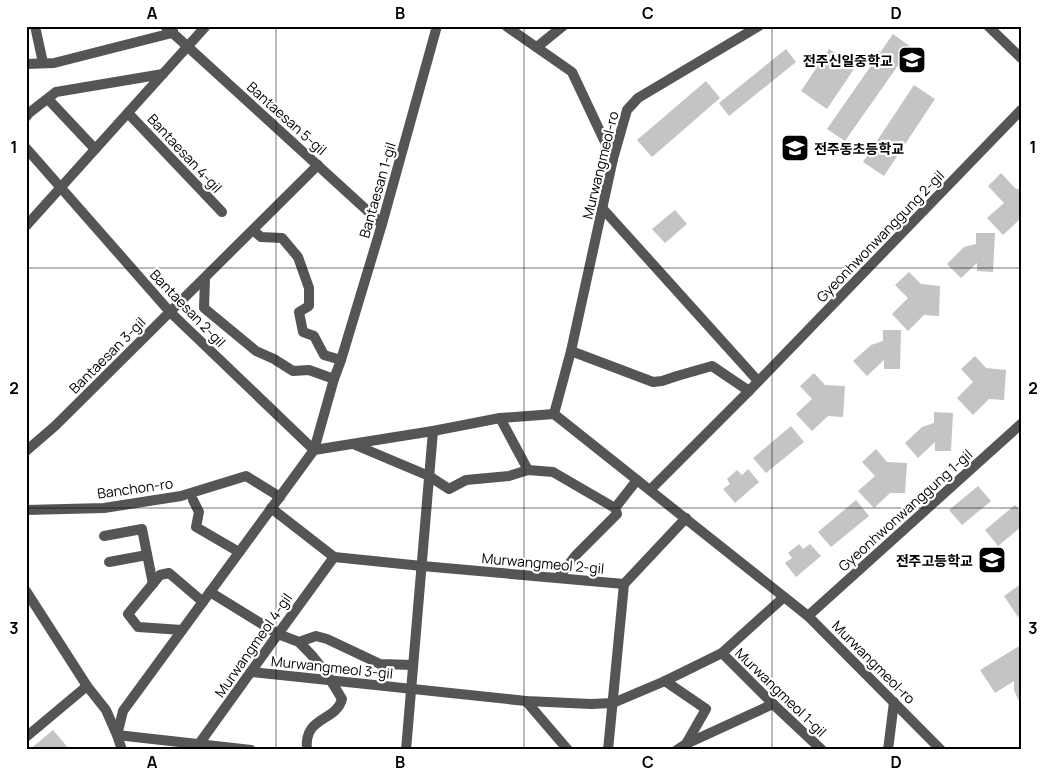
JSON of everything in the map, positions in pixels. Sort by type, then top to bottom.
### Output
[{"type":"street","points":[[35,26],[43,64]]},
{"type":"street","name":"Bantaesan 4-gil","points":[[28,221],[96,149],[206,26]]},
{"type":"street","name":"Bantaesan 1-gil","points":[[117,735],[124,711],[314,450],[382,224],[438,26]]},
{"type":"street","points":[[506,26],[572,72],[613,159]]},
{"type":"street","points":[[536,47],[563,26]]},
{"type":"street","name":"Murwangmeol-ro","points":[[759,26],[638,98],[627,110],[613,159],[571,351],[554,414],[808,616],[941,750]]},
{"type":"street","points":[[988,26],[1021,58]]},
{"type":"street","name":"Bantaesan 5-gil","points":[[26,64],[54,62],[171,28],[188,46],[382,224]]},
{"type":"street","points":[[26,117],[56,92],[163,74]]},
{"type":"street","points":[[48,99],[96,149]]},
{"type":"street","name":"Gyeonhwonwanggung 2-gil","points":[[650,490],[758,382],[1021,110]]},
{"type":"street","name":"Bantaesan 4-gil","points":[[128,113],[222,212]]},
{"type":"street","name":"Bantaesan 2-gil","points":[[26,148],[170,312],[314,450]]},
{"type":"street","name":"Bantaesan 3-gil","points":[[26,451],[55,426],[318,165]]},
{"type":"street","points":[[603,209],[758,382]]},
{"type":"street","points":[[253,230],[261,237],[282,238],[298,257],[310,288],[309,306],[299,312],[303,332],[314,336],[324,355],[341,360]]},
{"type":"street","points":[[205,278],[204,308],[256,351],[274,359],[293,371],[309,370],[334,379]]},
{"type":"street","points":[[571,351],[652,382],[662,381],[712,366],[749,391]]},
{"type":"street","points":[[314,450],[432,432],[500,418],[554,414]]},
{"type":"street","points":[[500,418],[528,470]]},
{"type":"street","name":"Gyeonhwonwanggung 1-gil","points":[[808,616],[1021,424]]},
{"type":"street","name":"Murwangmeol 3-gil","points":[[406,750],[432,432]]},
{"type":"street","points":[[352,444],[429,476],[449,488],[466,480],[509,476],[528,470],[553,472],[615,508],[617,514],[576,555],[558,578]]},
{"type":"street","name":"Banchon-ro","points":[[26,510],[104,508],[181,496],[246,476],[280,497]]},
{"type":"street","points":[[615,508],[637,480]]},
{"type":"street","points":[[193,500],[199,512],[196,527],[239,552]]},
{"type":"street","points":[[271,508],[334,557],[422,566]]},
{"type":"street","points":[[608,750],[624,584],[686,518]]},
{"type":"street","points":[[104,536],[142,530],[153,584]]},
{"type":"street","points":[[109,562],[147,555]]},
{"type":"street","name":"Murwangmeol 4-gil","points":[[201,747],[251,672],[334,557]]},
{"type":"street","name":"Murwangmeol 2-gil","points":[[422,566],[624,584]]},
{"type":"street","points":[[182,630],[138,627],[128,614],[160,575],[169,574],[203,602]]},
{"type":"street","points":[[26,591],[87,686],[106,710],[122,750]]},
{"type":"street","points":[[210,592],[278,634]]},
{"type":"street","points":[[526,701],[591,704],[613,702],[722,653],[784,597]]},
{"type":"street","name":"Murwangmeol 3-gil","points":[[278,634],[300,642],[316,636],[327,639],[380,664],[413,665]]},
{"type":"street","points":[[300,642],[322,667],[342,699],[336,710],[315,725],[308,734],[307,750]]},
{"type":"street","name":"Murwangmeol 1-gil","points":[[722,653],[822,750]]},
{"type":"street","name":"Murwangmeol 3-gil","points":[[251,672],[526,701]]},
{"type":"street","points":[[665,680],[706,709],[682,748]]},
{"type":"street","points":[[26,737],[87,686]]},
{"type":"street","points":[[526,701],[568,750]]},
{"type":"street","points":[[888,750],[894,702]]},
{"type":"street","points":[[682,748],[773,704]]},
{"type":"street","points":[[117,735],[201,747],[251,750]]},
{"type":"building","points":[[893,34],[911,47],[845,141],[827,129]]},
{"type":"building","points":[[786,49],[796,62],[729,116],[719,103]]},
{"type":"building","points":[[829,49],[856,66],[827,109],[801,91]]},
{"type":"building","points":[[706,81],[720,98],[652,157],[637,140]]},
{"type":"building","points":[[914,85],[935,99],[884,176],[863,162]]},
{"type":"building","points":[[1001,173],[1016,189],[1021,189],[1021,220],[1003,235],[987,218],[1004,203],[988,186]]},
{"type":"building","points":[[675,210],[687,224],[665,243],[652,229]]},
{"type":"building","points":[[976,233],[995,233],[993,272],[977,271],[977,263],[961,278],[947,264],[964,247],[976,244]]},
{"type":"building","points":[[909,272],[921,284],[940,286],[939,316],[924,315],[908,331],[892,314],[908,298],[895,285]]},
{"type":"building","points":[[883,330],[901,330],[900,369],[884,369],[884,360],[867,376],[853,361],[871,345],[883,341]]},
{"type":"building","points":[[975,356],[986,368],[1006,370],[1004,400],[989,399],[973,415],[957,398],[973,382],[961,369]]},
{"type":"building","points":[[814,373],[825,385],[845,386],[843,417],[828,416],[812,431],[796,414],[812,399],[800,386]]},
{"type":"building","points":[[934,412],[953,413],[951,451],[935,451],[935,442],[918,458],[905,443],[922,427],[934,423]]},
{"type":"building","points":[[791,426],[804,442],[766,473],[753,458]]},
{"type":"building","points":[[876,449],[887,462],[907,463],[905,493],[890,493],[874,508],[858,491],[875,476],[862,462]]},
{"type":"building","points":[[748,469],[759,482],[735,503],[723,489],[730,484],[727,479],[737,470],[742,475]]},
{"type":"building","points":[[978,486],[991,501],[962,525],[949,510]]},
{"type":"building","points":[[856,500],[869,516],[831,547],[818,532]]},
{"type":"building","points":[[1015,505],[1021,511],[1021,527],[998,546],[985,530]]},
{"type":"building","points":[[799,544],[803,549],[810,544],[821,556],[796,577],[785,563],[792,558],[788,553]]},
{"type":"building","points":[[1021,584],[1021,615],[1018,617],[1004,596]]},
{"type":"building","points":[[1021,645],[1021,677],[1019,678],[1021,681],[1021,706],[1014,690],[1014,681],[995,693],[980,670]]},
{"type":"building","points":[[53,730],[70,750],[29,750]]},
{"type":"place","name":"전주신일중학교","points":[[912,60]]},
{"type":"place","name":"전주동초등학교","points":[[795,148]]},
{"type":"place","name":"전주고등학교","points":[[992,560]]}]
